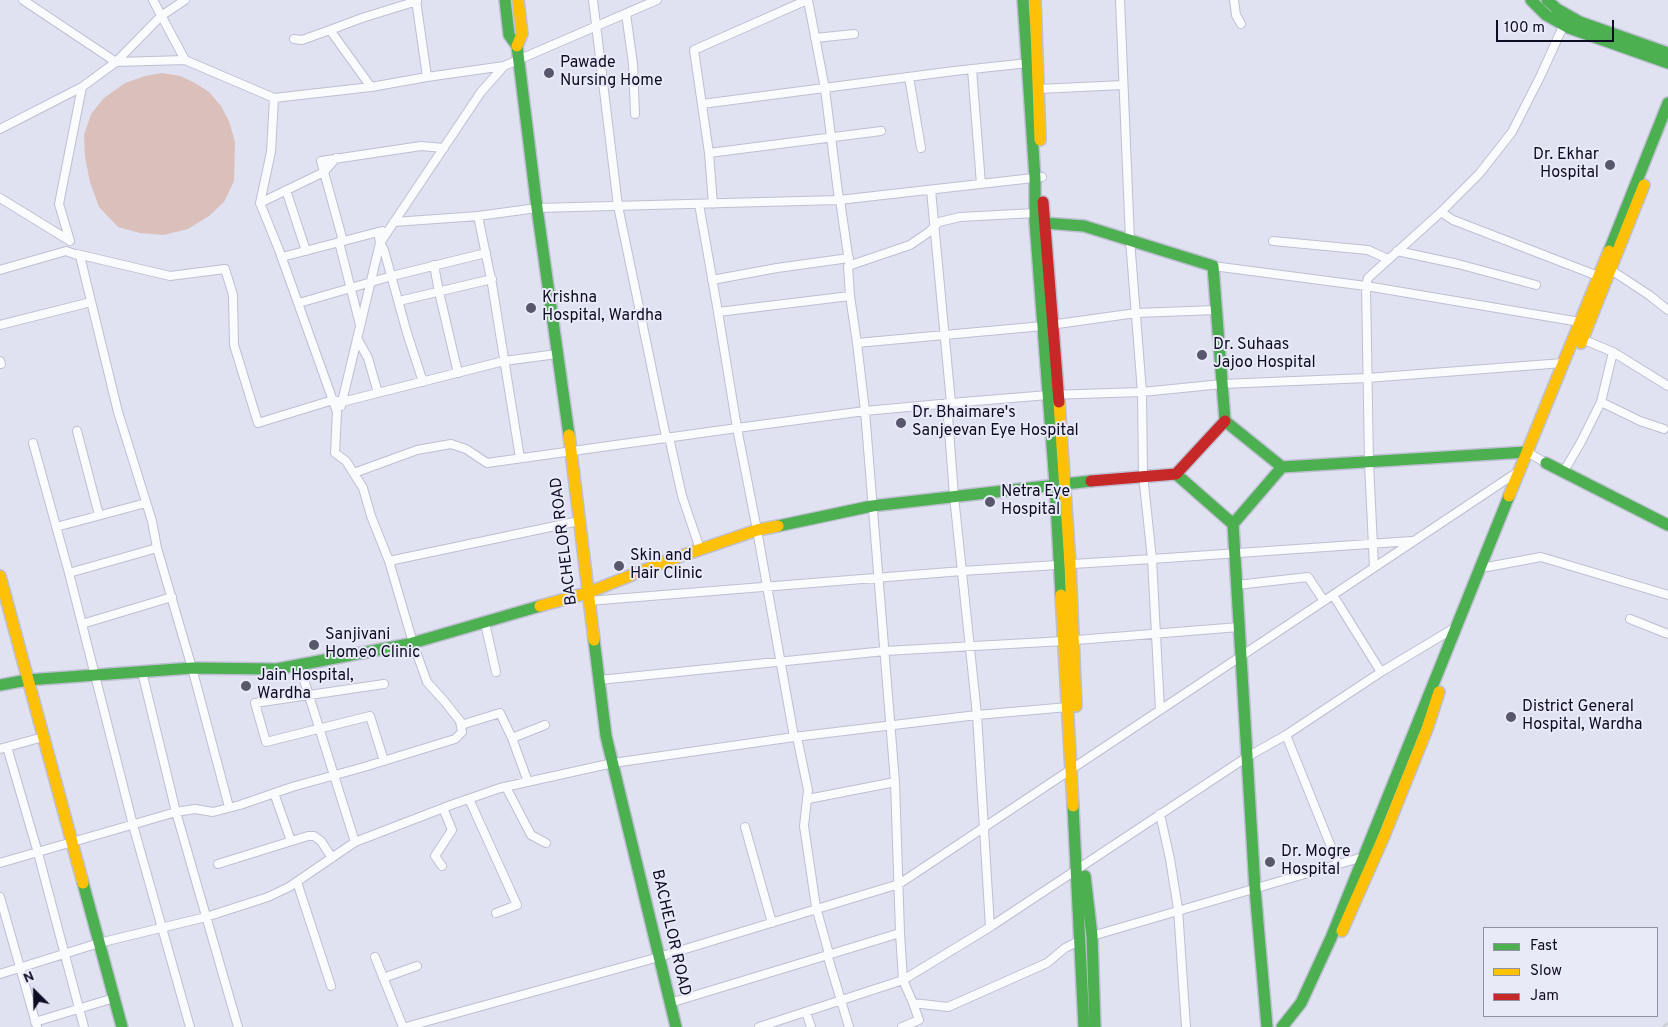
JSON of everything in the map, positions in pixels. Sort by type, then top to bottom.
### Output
[{"type":"main road","name":"BACHELOR ROAD","points":[[505,0],[509,35],[517,46]]},
{"type":"main road","name":"BACHELOR ROAD","points":[[518,0],[522,34],[517,46],[518,61],[571,451],[606,736],[676,1027]]},
{"type":"main road","points":[[1023,0],[1044,223],[1048,325],[1065,564],[1081,866],[1095,1027]]},
{"type":"main road","points":[[1035,0],[1039,177],[1035,214],[1048,325]]},
{"type":"main road","points":[[1531,0],[1546,15],[1566,21],[1668,63]]},
{"type":"main road","points":[[1547,0],[1566,21],[1580,22],[1668,53]]},
{"type":"main road","points":[[1282,1027],[1301,1003],[1330,938],[1460,625],[1520,470],[1530,454],[1582,339],[1668,103]]},
{"type":"main road","points":[[1614,248],[1668,124]]},
{"type":"main road","points":[[1044,223],[1084,226],[1213,266],[1226,421],[1282,467],[1530,454]]},
{"type":"main road","points":[[1292,1027],[1309,1004],[1384,836],[1427,729],[1460,625],[1487,566],[1563,363],[1598,276],[1610,263]]},
{"type":"main road","points":[[1176,474],[1226,421]]},
{"type":"main road","points":[[1546,463],[1668,525]]},
{"type":"main road","points":[[1267,1027],[1255,889],[1233,524],[1282,467]]},
{"type":"main road","points":[[0,685],[27,680],[192,668],[277,668],[413,643],[588,597],[672,558],[757,530],[872,506],[1059,483],[1143,475],[1176,474],[1233,524]]},
{"type":"main road","points":[[0,576],[122,1027]]},
{"type":"main road","points":[[1069,640],[1068,707],[1075,768]]},
{"type":"main road","points":[[1084,1027],[1086,938]]},
{"type":"street","points":[[24,0],[116,62],[185,60],[274,98],[371,87],[504,66],[626,14],[640,4],[657,0]]},
{"type":"street","points":[[153,0],[185,60]]},
{"type":"street","points":[[0,129],[82,87],[116,62],[161,16],[185,0]]},
{"type":"street","points":[[593,0],[618,206],[667,437],[682,496],[700,549]]},
{"type":"street","points":[[713,204],[709,152],[694,50],[807,0],[825,89],[849,262],[850,296],[865,411],[895,782],[903,980],[919,1020],[902,1027]]},
{"type":"street","points":[[1120,0],[1130,240],[1142,392],[1143,475],[1152,559],[1160,710]]},
{"type":"street","points":[[1234,0],[1236,15],[1241,24]]},
{"type":"street","points":[[294,39],[302,40],[362,18],[417,1],[427,77]]},
{"type":"street","points":[[626,14],[633,64],[635,114]]},
{"type":"street","points":[[1374,567],[1367,378],[1366,286],[1368,278],[1441,212],[1479,174],[1512,132],[1566,21]]},
{"type":"street","points":[[330,30],[371,87]]},
{"type":"street","points":[[816,38],[854,34]]},
{"type":"street","points":[[702,104],[1028,63]]},
{"type":"street","points":[[337,412],[342,402],[380,243],[481,92],[504,66]]},
{"type":"street","points":[[972,69],[981,184]]},
{"type":"street","points":[[909,77],[921,148]]},
{"type":"street","points":[[1038,88],[1123,85]]},
{"type":"street","points":[[0,198],[70,241],[60,204],[82,87]]},
{"type":"street","points":[[0,863],[176,812],[195,810],[213,812],[455,739],[462,732],[460,722],[427,682],[413,643],[389,561],[371,516],[363,488],[346,461],[335,453],[337,412],[299,303],[260,203],[271,152],[274,98]]},
{"type":"street","points":[[709,152],[882,131]]},
{"type":"street","points":[[360,327],[321,161],[421,146],[444,148]]},
{"type":"street","points":[[260,203],[324,172]]},
{"type":"street","points":[[282,257],[378,232],[392,225],[537,208],[839,200],[1039,177]]},
{"type":"street","points":[[286,190],[306,251]]},
{"type":"street","points":[[930,190],[949,403],[954,496],[977,714],[990,927]]},
{"type":"street","points":[[700,204],[736,428],[757,530],[780,662],[808,790],[803,822],[816,910],[849,1027]]},
{"type":"street","points":[[1441,212],[1452,220],[1598,276]]},
{"type":"street","points":[[712,280],[777,268],[849,262],[910,245],[939,222],[960,217],[1035,214]]},
{"type":"street","points":[[478,216],[492,279],[520,458]]},
{"type":"street","points":[[378,232],[423,382]]},
{"type":"street","points":[[1273,241],[1368,250],[1388,259]]},
{"type":"street","points":[[1397,251],[1458,264],[1536,285]]},
{"type":"street","points":[[0,270],[66,252],[170,276],[224,269],[233,295],[234,345],[258,423],[333,400],[342,402],[504,362],[557,354]]},
{"type":"street","points":[[66,252],[80,256],[118,412],[146,503],[229,807]]},
{"type":"street","points":[[299,303],[371,281],[486,253]]},
{"type":"street","points":[[1610,263],[1668,310]]},
{"type":"street","points":[[434,265],[438,292],[458,373]]},
{"type":"street","points":[[1213,266],[1366,286],[1580,322]]},
{"type":"street","points":[[399,301],[492,279]]},
{"type":"street","points":[[718,312],[850,296]]},
{"type":"street","points":[[0,325],[91,302]]},
{"type":"street","points":[[857,343],[1048,325],[1136,313],[1216,310]]},
{"type":"street","points":[[357,338],[368,358],[378,393]]},
{"type":"street","points":[[1582,339],[1613,352],[1668,386]]},
{"type":"street","points":[[1564,471],[1601,402],[1613,352]]},
{"type":"street","points":[[354,473],[417,450],[451,444],[466,449],[487,463],[865,411],[949,403],[1053,395],[1142,392],[1222,384],[1367,378],[1563,363]]},
{"type":"street","points":[[1601,402],[1640,421],[1664,429]]},
{"type":"street","points":[[77,431],[99,515]]},
{"type":"street","points":[[33,443],[82,624],[133,825],[190,1027]]},
{"type":"street","points":[[1530,454],[1546,463]]},
{"type":"street","points":[[375,957],[405,1027],[659,957],[899,884],[1520,470]]},
{"type":"street","points":[[56,527],[146,503]]},
{"type":"street","points":[[389,561],[579,521]]},
{"type":"street","points":[[588,597],[612,600],[962,571],[1413,541]]},
{"type":"street","points":[[68,573],[157,548]]},
{"type":"street","points":[[1487,566],[1541,557],[1668,595]]},
{"type":"street","points":[[1236,586],[1308,577],[1324,601]]},
{"type":"street","points":[[1333,595],[1381,672]]},
{"type":"street","points":[[82,624],[172,597]]},
{"type":"street","points":[[1630,619],[1668,634]]},
{"type":"street","points":[[485,623],[496,672]]},
{"type":"street","points":[[759,1027],[903,980],[990,927],[1247,757],[1286,735],[1381,672],[1460,625]]},
{"type":"street","points":[[599,680],[885,652],[1239,627]]},
{"type":"street","points":[[299,664],[355,842]]},
{"type":"street","points":[[142,672],[176,812],[238,1027]]},
{"type":"street","points":[[384,684],[255,703],[266,742],[370,716],[384,761]]},
{"type":"street","points":[[0,974],[99,943],[206,917],[268,897],[289,888],[355,842],[443,808],[506,787],[613,763],[977,714],[1068,707]]},
{"type":"street","points":[[461,725],[500,713],[512,738],[528,782]]},
{"type":"street","points":[[512,738],[545,725]]},
{"type":"street","points":[[1286,735],[1338,864]]},
{"type":"street","points":[[43,737],[3,748],[38,852],[84,1027]]},
{"type":"street","points":[[808,799],[895,782]]},
{"type":"street","points":[[506,787],[531,835],[546,843]]},
{"type":"street","points":[[274,793],[292,841]]},
{"type":"street","points":[[469,799],[517,906],[496,913]]},
{"type":"street","points":[[442,866],[436,856],[452,830],[443,808]]},
{"type":"street","points":[[1160,814],[1178,909],[1186,1027]]},
{"type":"street","points":[[745,827],[772,923]]},
{"type":"street","points":[[218,864],[314,836],[321,841],[332,858]]},
{"type":"street","points":[[913,1003],[948,1007],[1048,963],[1065,948],[1086,938],[1178,909],[1255,889],[1363,857]]},
{"type":"street","points":[[297,882],[331,986]]},
{"type":"street","points":[[0,897],[36,1024],[114,998]]},
{"type":"street","points":[[670,1003],[900,932]]},
{"type":"street","points":[[384,978],[417,966]]},
{"type":"street","points":[[806,1012],[811,1027]]},
{"type":"shaded area","points":[[162,73],[180,76],[209,92],[221,106],[229,121],[235,142],[234,181],[224,202],[209,216],[188,229],[163,235],[140,233],[118,227],[99,207],[90,182],[85,157],[84,135],[91,114],[104,98],[125,83],[145,76]]},
{"type":"railway","points":[[1663,1027],[1668,1023]]},
{"type":"traffic: fast","points":[[505,0],[509,35],[517,46],[537,208],[569,435]]},
{"type":"traffic: fast","points":[[1023,0],[1035,178],[1035,222],[1055,484],[1061,595]]},
{"type":"traffic: fast","points":[[1531,0],[1546,15],[1569,28],[1668,63]]},
{"type":"traffic: fast","points":[[1547,0],[1557,9],[1580,22],[1668,53]]},
{"type":"traffic: fast","points":[[1609,251],[1668,103]]},
{"type":"traffic: fast","points":[[1044,223],[1084,226],[1213,266],[1225,421],[1282,467]]},
{"type":"traffic: fast","points":[[1233,524],[1282,467],[1527,452]]},
{"type":"traffic: fast","points":[[1546,463],[1668,525]]},
{"type":"traffic: fast","points":[[1176,474],[1233,524],[1255,889],[1267,1027]]},
{"type":"traffic: fast","points":[[778,526],[872,506],[1091,481]]},
{"type":"traffic: fast","points":[[1282,1027],[1301,1003],[1331,938],[1509,496]]},
{"type":"traffic: fast","points":[[0,685],[27,680],[192,668],[277,669],[409,644],[540,606]]},
{"type":"traffic: fast","points":[[594,640],[606,736],[676,1027]]},
{"type":"traffic: fast","points":[[1073,806],[1084,1027]]},
{"type":"traffic: fast","points":[[1085,876],[1092,936],[1095,1027]]},
{"type":"traffic: fast","points":[[83,883],[122,1027]]},
{"type":"traffic: slow","points":[[517,46],[522,34],[518,0]]},
{"type":"traffic: slow","points":[[1035,0],[1040,140]]},
{"type":"traffic: slow","points":[[1581,343],[1644,185]]},
{"type":"traffic: slow","points":[[1509,496],[1609,251]]},
{"type":"traffic: slow","points":[[1059,402],[1070,564],[1076,706]]},
{"type":"traffic: slow","points":[[569,435],[594,640]]},
{"type":"traffic: slow","points":[[540,606],[587,593],[672,559],[757,530],[778,526]]},
{"type":"traffic: slow","points":[[0,576],[83,883]]},
{"type":"traffic: slow","points":[[1061,595],[1073,806]]},
{"type":"traffic: slow","points":[[1342,931],[1384,836],[1427,729],[1439,692]]},
{"type":"traffic: jam","points":[[1043,202],[1059,402]]},
{"type":"traffic: jam","points":[[1091,481],[1176,474],[1225,421]]},
{"type":"place","name":"Pawade Nursing Home","points":[[549,73]]},
{"type":"place","name":"Dr. Ekhar Hospital","points":[[1610,165]]},
{"type":"place","name":"Krishna Hospital, Wardha","points":[[531,308]]},
{"type":"place","name":"Dr. Suhaas Jajoo Hospital","points":[[1202,355]]},
{"type":"place","name":"Dr. Bhaimare's Sanjeevan Eye Hospital","points":[[901,423]]},
{"type":"place","name":"Netra Eye Hospital","points":[[990,502]]},
{"type":"place","name":"Skin and Hair Clinic","points":[[619,566]]},
{"type":"place","name":"Sanjivani Homeo Clinic","points":[[314,645]]},
{"type":"place","name":"Jain Hospital, Wardha","points":[[246,686]]},
{"type":"place","name":"District General Hospital, Wardha","points":[[1511,717]]},
{"type":"place","name":"Dr. Mogre Hospital","points":[[1270,862]]}]
